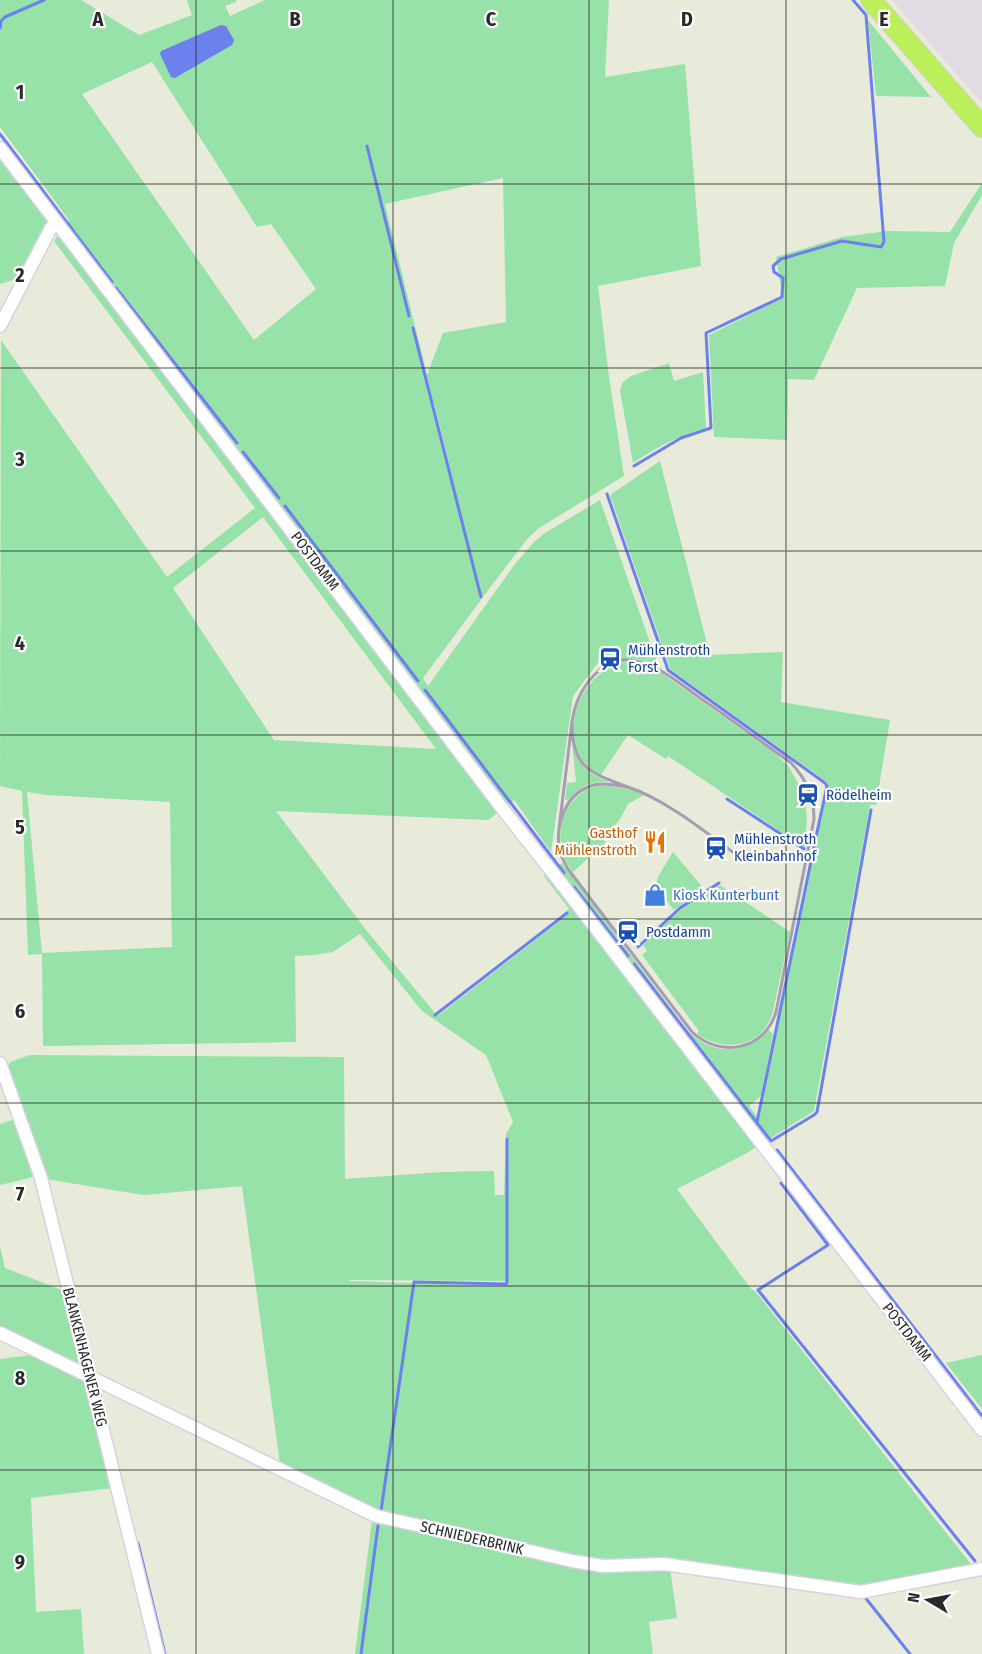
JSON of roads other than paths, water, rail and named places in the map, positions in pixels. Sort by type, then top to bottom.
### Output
[{"type":"main road","points":[[871,0],[982,128]]},
{"type":"street","name":"POSTDAMM","points":[[0,148],[508,816],[982,1430]]},
{"type":"street","points":[[0,326],[51,228],[56,223]]},
{"type":"street","name":"BLANKENHAGENER WEG","points":[[0,1064],[40,1178],[158,1654]]},
{"type":"street","name":"SCHNIEDERBRINK","points":[[0,1333],[376,1516],[603,1566],[664,1564],[861,1592],[982,1569]]},
{"type":"water","points":[[221,25],[226,26],[234,40],[232,45],[175,78],[171,77],[160,54],[161,51]]},
{"type":"waterway","points":[[0,28],[1,21],[5,17],[44,0]]},
{"type":"waterway","points":[[634,466],[681,438],[711,428],[706,333],[782,297],[783,278],[774,272],[773,266],[781,259],[842,241],[881,247],[884,242],[866,15],[853,0]]},
{"type":"waterway","points":[[0,134],[112,282]]},
{"type":"waterway","points":[[367,146],[409,316]]},
{"type":"waterway","points":[[116,288],[237,443]]},
{"type":"waterway","points":[[413,328],[481,597]]},
{"type":"waterway","points":[[243,452],[279,498]]},
{"type":"waterway","points":[[607,494],[668,670],[825,783],[827,786],[816,837]]},
{"type":"waterway","points":[[285,506],[418,681]]},
{"type":"waterway","points":[[425,690],[564,873]]},
{"type":"waterway","points":[[727,799],[804,849]]},
{"type":"waterway","points":[[634,964],[771,1141],[814,1115],[817,1112],[871,810]]},
{"type":"waterway","points":[[757,1122],[814,847]]},
{"type":"waterway","points":[[638,947],[680,908],[719,883]]},
{"type":"waterway","points":[[574,887],[628,956]]},
{"type":"waterway","points":[[435,1015],[567,913]]},
{"type":"waterway","points":[[381,1511],[414,1282],[506,1284],[507,1282],[507,1139]]},
{"type":"waterway","points":[[777,1150],[982,1416]]},
{"type":"waterway","points":[[781,1183],[828,1245],[758,1290],[975,1561]]},
{"type":"waterway","points":[[361,1654],[378,1526]]},
{"type":"waterway","points":[[138,1543],[165,1654]]},
{"type":"waterway","points":[[864,1596],[910,1654]]},
{"type":"railway","points":[[559,829],[572,722],[574,710],[584,688],[601,669],[611,663],[622,660],[635,661],[654,667],[679,682],[790,762],[808,788],[814,819],[776,1012],[762,1035],[752,1042],[728,1047],[715,1045],[692,1032],[568,869],[560,853],[558,839],[561,821],[572,798],[579,792],[596,785],[628,787],[603,777],[585,766],[575,749],[572,722]]},
{"type":"railway","points":[[628,787],[669,807],[734,853]]},
{"type":"place","name":"Mühlenstroth Forst","points":[[610,659]]},
{"type":"place","name":"Rödelheim","points":[[808,795]]},
{"type":"place","name":"Gasthof Mühlenstroth","points":[[655,842]]},
{"type":"place","name":"Mühlenstroth Kleinbahnhof","points":[[716,848]]},
{"type":"place","name":"Kiosk Kunterbunt","points":[[655,895]]},
{"type":"place","name":"Postdamm","points":[[628,932]]}]
